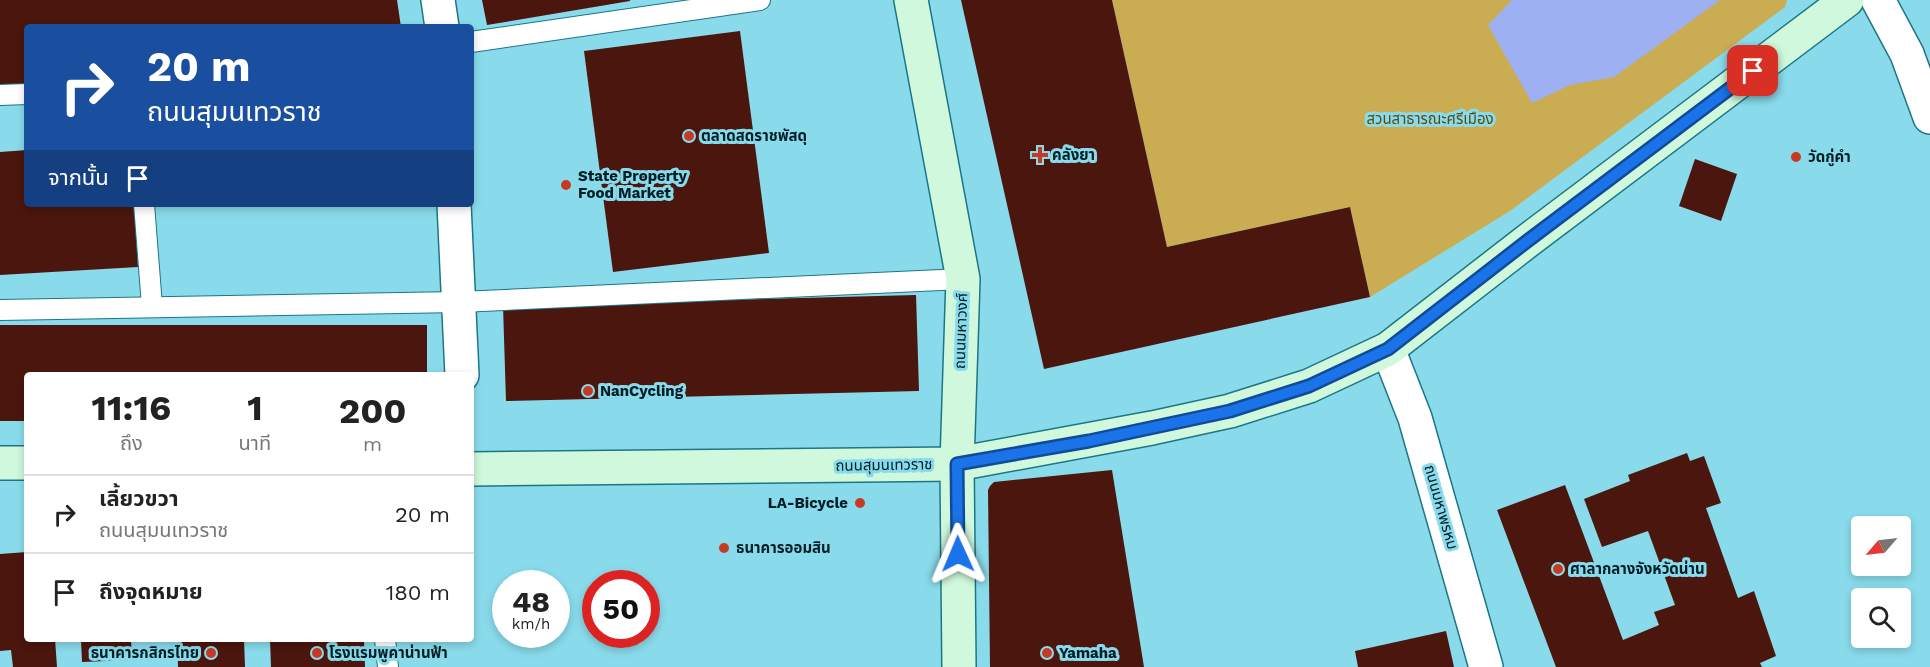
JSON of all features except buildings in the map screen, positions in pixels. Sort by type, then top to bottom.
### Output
[{"type":"street","points":[[438,0],[442,24]]},
{"type":"street","name":"ถนนมหาวงศ์","points":[[911,0],[963,279],[957,464],[960,667]]},
{"type":"street","name":"ถนนสุมนเทวราช","points":[[474,470],[957,464],[1089,441],[1230,411],[1309,386],[1388,349],[1847,0]]},
{"type":"street","points":[[1878,0],[1907,54],[1930,117]]},
{"type":"street","points":[[454,207],[462,372]]},
{"type":"street","name":"ถนนมหาพรหม","points":[[1388,349],[1415,418],[1486,667]]},
{"type":"street","points":[[0,463],[24,464]]},
{"type":"lane","points":[[474,42],[760,0]]},
{"type":"lane","points":[[0,95],[24,94]]},
{"type":"lane","points":[[144,207],[152,306]]},
{"type":"lane","points":[[0,310],[460,302],[963,279]]},
{"type":"lane","points":[[385,642],[388,667]]},
{"type":"green space","name":"สวนสาธารณะศรีเมือง","points":[[1112,0],[1787,0],[1785,7],[1510,211],[1370,297],[1350,207],[1167,247]]},
{"type":"water","points":[[1512,0],[1720,0],[1614,77],[1570,85],[1532,103],[1488,25]]},
{"type":"place","name":"ตลาดสดราชพัสดุ","points":[[689,136]]},
{"type":"place","name":"คลังยา","points":[[1040,155]]},
{"type":"place","name":"วัดกู่คำ","points":[[1796,157]]},
{"type":"place","name":"State Property Food Market","points":[[566,185]]},
{"type":"place","name":"NanCycling","points":[[588,391]]},
{"type":"place","name":"LA-Bicycle","points":[[860,503]]},
{"type":"place","name":"ธนาคารออมสิน","points":[[724,548]]},
{"type":"place","name":"ศาลากลางจังหวัดน่าน","points":[[1558,569]]},
{"type":"place","name":"ธนาคารกสิกรไทย","points":[[211,653]]},
{"type":"place","name":"โรงแรมพูคาน่านฟ้า","points":[[317,653]]},
{"type":"place","name":"Yamaha","points":[[1047,653]]},
{"type":"route","points":[[958,554],[957,464],[1089,441],[1230,411],[1309,386],[1388,349],[1753,71]]}]
